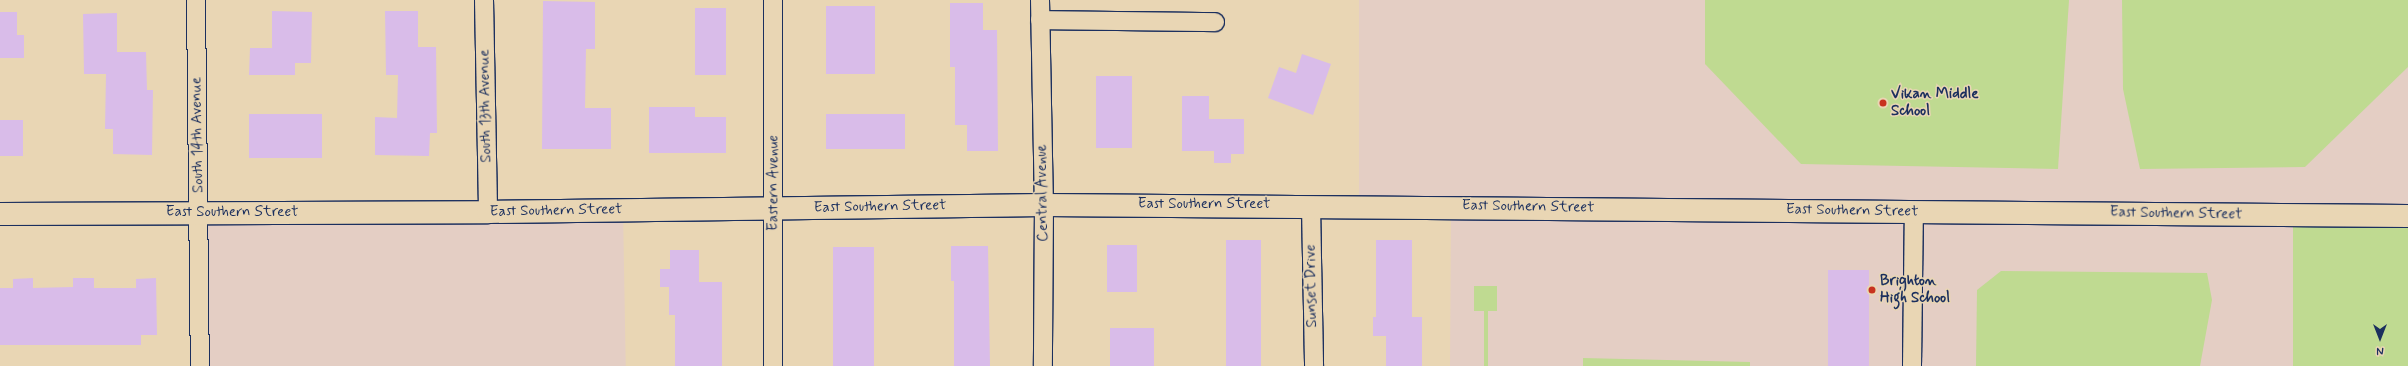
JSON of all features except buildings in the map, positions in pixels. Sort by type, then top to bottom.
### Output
[{"type":"street","name":"South 14th Avenue","points":[[196,0],[200,213],[200,366]]},
{"type":"street","name":"South 13th Avenue","points":[[484,0],[488,212]]},
{"type":"street","name":"Eastern Avenue","points":[[773,0],[775,208],[773,366]]},
{"type":"street","name":"Central Avenue","points":[[1040,0],[1044,205],[1043,366]]},
{"type":"street","points":[[1040,20],[1215,22]]},
{"type":"street","name":"East Southern Street","points":[[0,214],[488,212],[1044,205],[2408,216]]},
{"type":"street","name":"Sunset Drive","points":[[1311,206],[1314,366]]},
{"type":"street","points":[[1912,366],[1914,211]]},
{"type":"shaded area","name":"Vikan Middle School","points":[[1359,0],[2408,0],[2408,216],[2293,215],[2293,366],[1450,366],[1451,207],[1359,206]]},
{"type":"shaded area","points":[[623,210],[626,366],[203,366],[200,217]]},
{"type":"green space","points":[[1705,0],[2069,0],[2058,169],[1801,164],[1705,64]]},
{"type":"green space","points":[[2122,0],[2408,0],[2408,67],[2305,167],[2140,169],[2123,89]]},
{"type":"green space","points":[[2293,215],[2408,215],[2408,366],[2293,366]]},
{"type":"green space","points":[[2001,271],[2207,273],[2212,300],[2200,366],[1976,366],[1977,290]]},
{"type":"green space","points":[[1474,286],[1497,286],[1497,311],[1488,311],[1488,366],[1484,366],[1484,311],[1474,311]]},
{"type":"green space","points":[[1583,358],[1750,362],[1750,366],[1583,366]]},
{"type":"place","name":"Vikan Middle School","points":[[1883,103]]},
{"type":"place","name":"Brighton High School","points":[[1872,290]]}]
